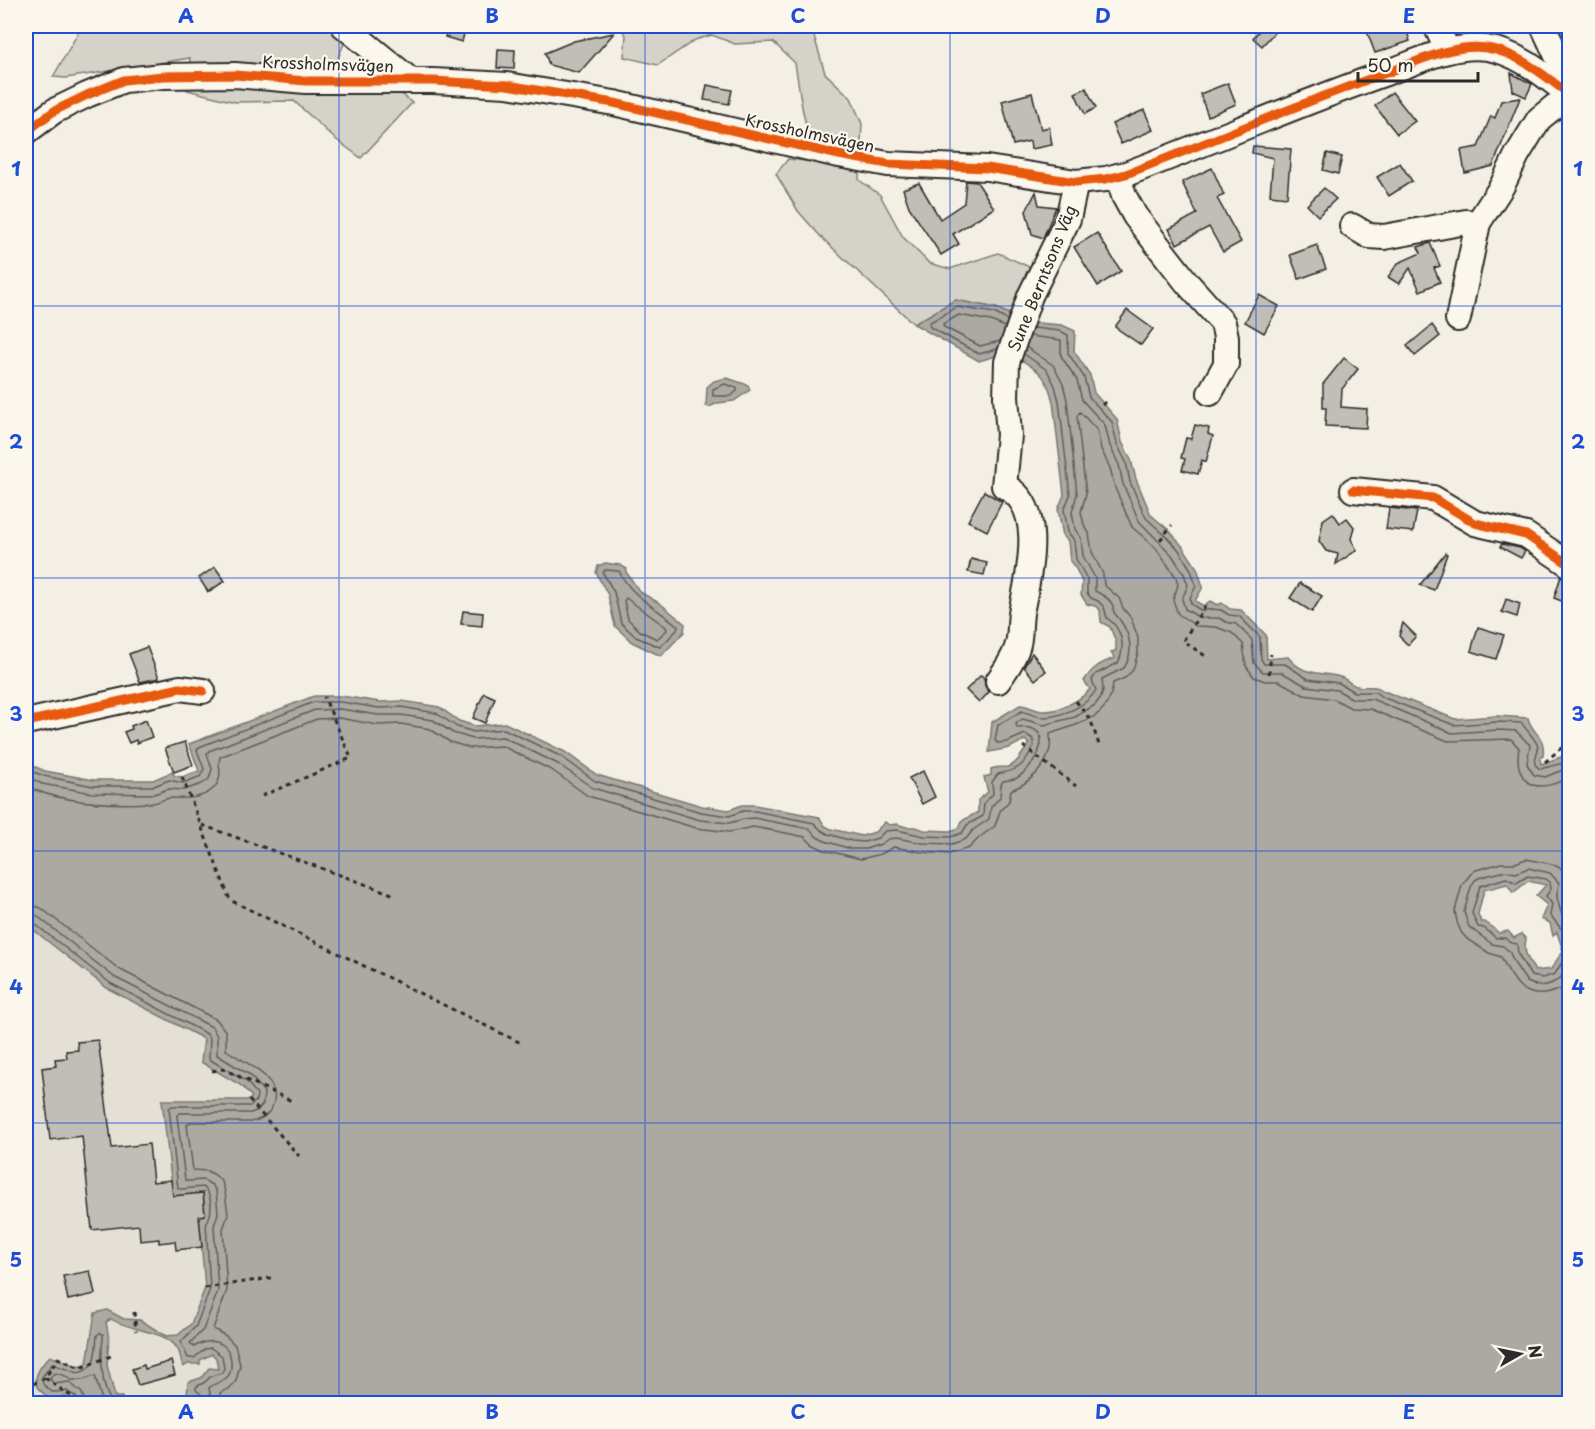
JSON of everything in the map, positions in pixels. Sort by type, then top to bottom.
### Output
[{"type":"street","points":[[344,26],[410,80]]},
{"type":"street","points":[[1436,26],[1448,51]]},
{"type":"street","points":[[1543,26],[1569,84]]},
{"type":"street","name":"Krossholmsvägen","points":[[26,132],[54,111],[124,80],[163,76],[235,75],[306,81],[410,80],[507,85],[614,103],[839,155],[888,164],[987,168],[1076,182],[1118,176],[1177,155],[1282,111],[1448,51],[1478,48],[1512,55],[1537,70],[1569,95]]},
{"type":"street","points":[[1458,319],[1478,223],[1502,186],[1516,155],[1539,119],[1555,106],[1569,102]]},
{"type":"street","points":[[1118,176],[1124,196],[1135,216],[1188,284],[1223,324],[1226,338],[1226,364],[1210,393]]},
{"type":"street","name":"Sune Berntsons Väg","points":[[999,681],[1018,645],[1021,611],[1031,571],[1033,537],[1024,505],[1015,491],[1004,486],[1009,435],[1006,397],[1007,362],[1030,296],[1068,219],[1076,182]]},
{"type":"street","points":[[1352,226],[1368,236],[1384,237],[1466,222],[1478,223]]},
{"type":"street","points":[[1353,490],[1433,498],[1475,523],[1526,535],[1551,550],[1569,565]]},
{"type":"street","points":[[26,722],[180,688],[203,691]]},
{"type":"path","points":[[1102,405],[1107,401]]},
{"type":"path","points":[[1160,540],[1172,525]]},
{"type":"path","points":[[1204,606],[1183,641],[1207,657]]},
{"type":"path","points":[[1269,674],[1271,654]]},
{"type":"path","points":[[262,796],[351,758],[324,697]]},
{"type":"path","points":[[1076,700],[1091,721],[1100,748]]},
{"type":"path","points":[[1545,762],[1566,744],[1569,731]]},
{"type":"path","points":[[1023,746],[1076,786]]},
{"type":"path","points":[[182,777],[230,900],[521,1043]]},
{"type":"path","points":[[201,825],[395,895]]},
{"type":"path","points":[[212,1071],[223,1069],[292,1101]]},
{"type":"path","points":[[249,1100],[299,1156]]},
{"type":"path","points":[[205,1288],[271,1278]]},
{"type":"path","points":[[134,1312],[136,1331]]},
{"type":"path","points":[[33,1384],[45,1378],[58,1358],[80,1368],[111,1356]]},
{"type":"path","points":[[45,1378],[82,1404]]},
{"type":"shaded area","points":[[82,26],[326,26],[345,41],[334,68],[403,95],[412,103],[361,158],[334,138],[294,101],[235,102],[187,90],[190,58],[66,78],[53,77]]},
{"type":"shaded area","points":[[618,26],[801,26],[814,36],[825,73],[851,98],[862,124],[859,180],[880,195],[903,237],[929,263],[950,269],[998,253],[1034,269],[1011,315],[996,308],[955,300],[914,324],[821,237],[798,211],[776,174],[788,159],[814,162],[795,63],[773,42],[735,44],[712,35],[695,40],[658,65],[624,57],[626,35]]},
{"type":"shaded area","points":[[26,924],[107,988],[204,1039],[201,1062],[242,1086],[252,1097],[249,1100],[162,1100],[173,1196],[203,1193],[205,1215],[199,1216],[205,1288],[191,1324],[178,1335],[166,1336],[140,1320],[124,1319],[107,1310],[95,1313],[87,1363],[79,1367],[50,1356],[64,1396],[75,1403],[26,1403]]},
{"type":"shaded area","points":[[111,1319],[120,1325],[146,1331],[171,1341],[179,1352],[181,1360],[188,1364],[197,1365],[208,1354],[212,1354],[216,1358],[218,1369],[209,1368],[201,1378],[188,1382],[187,1397],[195,1396],[199,1403],[123,1403],[122,1398],[115,1398],[107,1365],[109,1339],[106,1322]]},
{"type":"water","points":[[955,300],[996,308],[1026,322],[1062,325],[1075,331],[1074,351],[1090,375],[1094,393],[1117,419],[1122,442],[1151,515],[1170,531],[1197,568],[1203,587],[1195,601],[1204,606],[1210,601],[1217,605],[1222,603],[1230,609],[1241,610],[1266,635],[1267,659],[1288,657],[1306,671],[1332,675],[1361,687],[1377,687],[1455,719],[1497,716],[1528,718],[1532,728],[1541,739],[1543,756],[1540,758],[1541,764],[1561,757],[1569,751],[1569,1403],[199,1403],[195,1396],[187,1398],[188,1382],[201,1378],[209,1368],[218,1369],[216,1358],[212,1354],[200,1360],[200,1364],[188,1364],[183,1367],[178,1350],[172,1342],[156,1334],[111,1319],[106,1322],[109,1339],[107,1365],[115,1397],[122,1397],[123,1403],[75,1403],[64,1396],[52,1401],[37,1387],[36,1378],[39,1370],[50,1356],[79,1367],[87,1363],[95,1313],[107,1310],[124,1319],[140,1320],[166,1336],[178,1335],[191,1324],[205,1288],[199,1216],[205,1215],[203,1193],[173,1196],[162,1100],[249,1100],[252,1097],[242,1086],[201,1062],[204,1039],[107,988],[26,924],[26,763],[45,771],[94,780],[153,780],[172,772],[175,776],[182,777],[199,771],[189,744],[314,696],[341,696],[380,702],[402,701],[439,707],[459,721],[475,726],[505,723],[565,752],[597,775],[702,806],[729,810],[742,805],[755,805],[819,817],[825,826],[831,829],[862,836],[875,832],[885,822],[889,825],[897,824],[924,830],[950,831],[959,828],[962,821],[978,812],[978,800],[988,792],[984,777],[991,775],[991,769],[1014,764],[1029,744],[1025,740],[1009,748],[989,752],[992,722],[1020,705],[1040,711],[1049,711],[1076,701],[1090,689],[1084,681],[1093,669],[1115,658],[1111,653],[1116,650],[1116,642],[1110,627],[1101,622],[1100,610],[1087,604],[1081,595],[1082,582],[1070,561],[1068,541],[1063,536],[1058,509],[1064,495],[1053,402],[1042,376],[1010,352],[979,361],[914,324]],"holes":[[[1528,881],[1546,885],[1536,896],[1547,905],[1541,919],[1550,923],[1553,936],[1557,932],[1563,951],[1551,969],[1535,971],[1526,952],[1526,939],[1521,934],[1514,938],[1508,931],[1499,933],[1485,922],[1481,922],[1478,914],[1484,890],[1507,884],[1513,893]]]},
{"type":"water","points":[[727,378],[748,385],[750,390],[734,401],[706,406],[707,387],[714,381]]},
{"type":"water","points":[[605,563],[620,565],[627,569],[626,572],[640,592],[661,604],[685,624],[684,632],[661,656],[632,642],[615,626],[608,595],[596,573],[598,566]]},
{"type":"building","points":[[448,26],[466,26],[462,42],[445,37]]},
{"type":"building","points":[[1263,26],[1280,26],[1262,46],[1253,38]]},
{"type":"building","points":[[1365,26],[1405,26],[1410,41],[1375,53]]},
{"type":"building","points":[[614,33],[579,73],[549,65],[545,53],[574,41]]},
{"type":"building","points":[[498,49],[515,50],[514,69],[497,68]]},
{"type":"building","points":[[1511,73],[1532,84],[1526,97],[1513,91]]},
{"type":"building","points":[[1228,83],[1236,104],[1208,116],[1200,94]]},
{"type":"building","points":[[707,85],[732,90],[729,104],[704,100]]},
{"type":"building","points":[[1086,88],[1096,108],[1085,114],[1075,93]]},
{"type":"building","points":[[1392,92],[1415,121],[1397,134],[1375,106]]},
{"type":"building","points":[[1032,93],[1041,129],[1049,127],[1052,145],[1031,149],[1030,141],[1013,145],[1002,101]]},
{"type":"building","points":[[1520,98],[1493,166],[1465,173],[1461,150],[1478,147],[1491,116],[1495,118],[1501,101]]},
{"type":"building","points":[[1144,110],[1153,130],[1121,144],[1112,124]]},
{"type":"building","points":[[1253,146],[1291,149],[1287,197],[1270,195],[1273,158],[1252,153]]},
{"type":"building","points":[[1327,153],[1342,157],[1338,174],[1323,170]]},
{"type":"building","points":[[1400,163],[1412,181],[1389,196],[1377,177]]},
{"type":"building","points":[[1212,168],[1224,195],[1217,198],[1241,242],[1223,252],[1209,227],[1177,244],[1169,229],[1197,214],[1182,182]]},
{"type":"building","points":[[966,181],[977,182],[994,208],[953,234],[959,244],[941,255],[909,207],[903,189],[919,183],[940,219],[964,203]]},
{"type":"building","points":[[1324,188],[1336,199],[1318,216],[1307,205]]},
{"type":"building","points":[[1036,192],[1039,205],[1056,207],[1043,238],[1032,234],[1026,211]]},
{"type":"building","points":[[1097,233],[1121,271],[1098,286],[1074,247]]},
{"type":"building","points":[[1430,243],[1440,266],[1434,268],[1440,282],[1420,291],[1410,268],[1399,284],[1388,277],[1398,263],[1421,253],[1418,247]]},
{"type":"building","points":[[1317,245],[1326,269],[1299,279],[1290,255]]},
{"type":"building","points":[[1259,295],[1279,306],[1264,333],[1245,322]]},
{"type":"building","points":[[1127,310],[1153,329],[1141,345],[1115,327]]},
{"type":"building","points":[[1432,325],[1440,336],[1415,356],[1407,346]]},
{"type":"building","points":[[1344,358],[1358,369],[1342,389],[1341,407],[1367,409],[1366,428],[1325,426],[1326,408],[1323,408],[1323,384]]},
{"type":"building","points":[[1195,425],[1209,428],[1208,434],[1213,436],[1206,462],[1202,460],[1198,474],[1182,470],[1185,459],[1181,458],[1186,438],[1191,439]]},
{"type":"building","points":[[984,491],[1002,502],[987,531],[968,521]]},
{"type":"building","points":[[1389,508],[1417,511],[1413,532],[1386,529]]},
{"type":"building","points":[[1333,513],[1340,523],[1347,518],[1354,527],[1351,539],[1357,550],[1336,564],[1338,554],[1326,551],[1319,541],[1323,520]]},
{"type":"building","points":[[1502,544],[1525,551],[1521,558],[1500,547]]},
{"type":"building","points":[[1445,553],[1447,554],[1434,590],[1420,585]]},
{"type":"building","points":[[971,559],[987,563],[984,575],[968,572]]},
{"type":"building","points":[[215,567],[225,581],[208,592],[199,578]]},
{"type":"building","points":[[1561,576],[1569,579],[1569,604],[1554,598]]},
{"type":"building","points":[[1300,583],[1322,596],[1312,612],[1290,598]]},
{"type":"building","points":[[1506,599],[1520,604],[1517,617],[1502,612]]},
{"type":"building","points":[[463,611],[483,613],[482,626],[461,624]]},
{"type":"building","points":[[1403,623],[1416,636],[1408,645],[1399,636]]},
{"type":"building","points":[[1478,627],[1504,635],[1496,659],[1471,651]]},
{"type":"building","points":[[147,647],[159,678],[140,682],[129,654]]},
{"type":"building","points":[[1032,653],[1046,671],[1035,680],[1024,667]]},
{"type":"building","points":[[981,675],[989,692],[979,703],[966,690]]},
{"type":"building","points":[[484,693],[495,698],[485,723],[473,718]]},
{"type":"building","points":[[146,720],[152,737],[137,743],[136,740],[129,743],[124,732],[132,729],[131,726]]},
{"type":"building","points":[[185,742],[193,765],[174,772],[165,748]]},
{"type":"building","points":[[923,771],[935,797],[922,804],[909,778]]},
{"type":"building","points":[[98,1040],[112,1148],[149,1144],[153,1182],[171,1180],[173,1196],[203,1193],[205,1215],[199,1216],[202,1247],[176,1250],[175,1241],[159,1243],[159,1239],[140,1241],[139,1225],[92,1230],[82,1136],[50,1140],[42,1068],[56,1066],[55,1059],[67,1058],[66,1051],[78,1050],[77,1042]]},
{"type":"building","points":[[90,1271],[95,1294],[68,1300],[63,1276]]},
{"type":"building","points":[[171,1361],[175,1375],[138,1385],[132,1369],[144,1365],[145,1369]]},
{"type":"cycle path","points":[[26,132],[54,111],[124,80],[163,76],[235,75],[306,81],[433,81],[507,85],[614,103],[839,155],[888,164],[987,168],[1076,182],[1126,174],[1435,54],[1461,48],[1487,48],[1510,55],[1531,66],[1570,95]]},
{"type":"cycle path","points":[[1353,490],[1433,498],[1475,523],[1526,535],[1570,565]]},
{"type":"cycle path","points":[[26,722],[180,688],[203,691]]}]
